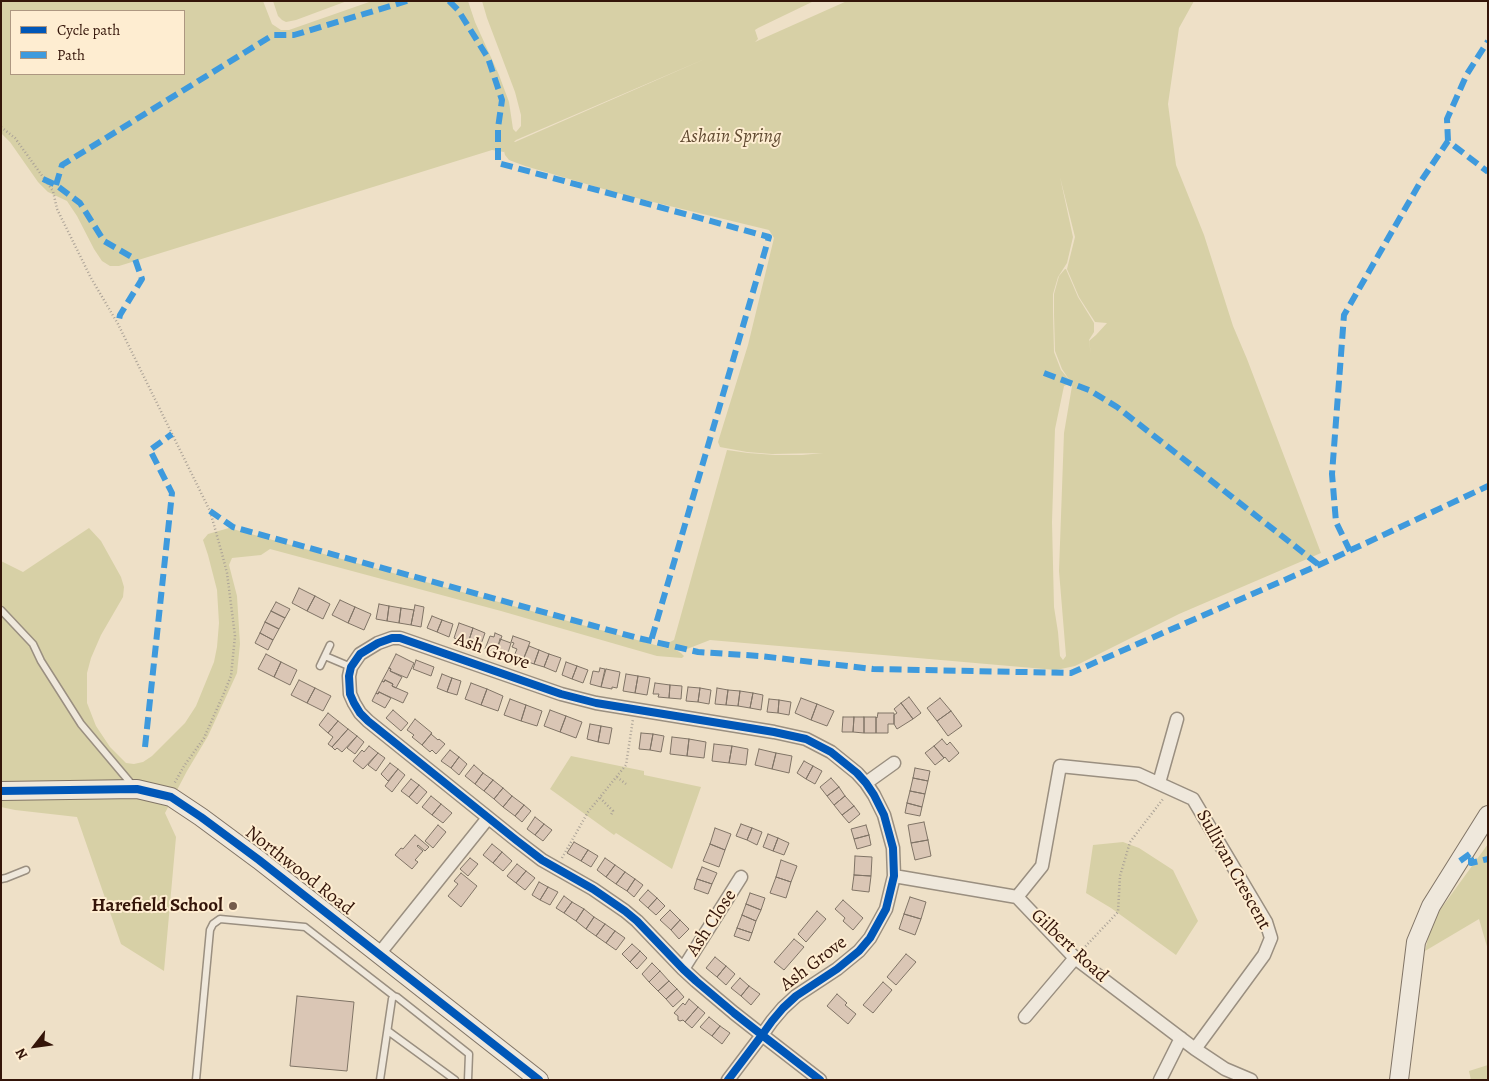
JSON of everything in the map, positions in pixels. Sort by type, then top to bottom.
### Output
[{"type":"street","name":"Ash Grove","points":[[351,667],[360,654],[366,650],[385,640],[400,638],[561,694],[596,703],[806,739],[830,752],[857,773],[874,795],[884,816],[893,848],[894,876],[886,909],[873,933],[859,951],[837,969],[796,996],[783,1008],[728,1080]]},
{"type":"street","points":[[351,667],[349,676],[350,694],[360,713],[535,855],[593,889],[625,911],[683,969],[734,1013],[820,1080]]},
{"type":"street","points":[[1165,786],[1177,719]]},
{"type":"street","points":[[866,783],[894,763]]},
{"type":"street","name":"Sullivan Crescent","points":[[1016,897],[1042,866],[1060,766],[1138,774],[1193,799],[1266,922],[1271,938],[1264,955],[1195,1049]]},
{"type":"street","name":"Northwood Road","points":[[1,790],[137,790],[171,797],[208,822],[539,1080]]},
{"type":"street","points":[[1398,1080],[1416,942],[1432,906],[1488,815]]},
{"type":"street","points":[[379,954],[488,818]]},
{"type":"street","name":"Gilbert Road","points":[[894,876],[1016,897],[1076,958],[1195,1049],[1225,1069],[1251,1080]]},
{"type":"street","name":"Ash Close","points":[[683,969],[741,877]]},
{"type":"street","points":[[1025,1017],[1076,958]]},
{"type":"street","points":[[1160,1080],[1181,1038]]},
{"type":"lane","points":[[1,610],[33,644],[41,661],[81,724],[137,790]]},
{"type":"lane","points":[[320,666],[330,644]]},
{"type":"lane","points":[[325,656],[351,667]]},
{"type":"lane","points":[[1,879],[26,870]]},
{"type":"lane","points":[[196,1080],[210,930],[213,924],[220,919],[305,927],[394,996],[398,997],[469,1054],[468,1080]]},
{"type":"lane","points":[[380,1080],[394,996]]},
{"type":"lane","points":[[388,1031],[454,1080]]},
{"type":"path","points":[[1,127],[15,138],[52,191],[57,209],[91,278],[118,324],[210,511],[221,550],[228,582],[235,636],[231,676],[204,738],[184,766],[168,796]]},
{"type":"path","points":[[556,868],[588,812],[626,765],[634,710]]},
{"type":"path","points":[[616,776],[626,784]]},
{"type":"path","points":[[1076,958],[1118,912],[1120,876],[1130,842],[1165,786]]},
{"type":"path","points":[[600,797],[614,811],[611,815]]},
{"type":"green space","name":"Ashain Spring","points":[[1,1],[263,1],[272,24],[281,30],[289,30],[372,1],[468,1],[509,102],[513,129],[516,132],[521,126],[521,115],[515,92],[482,1],[814,1],[755,30],[758,39],[755,42],[847,1],[1194,1],[1179,28],[1168,104],[1176,165],[1204,235],[1233,326],[1321,553],[1179,614],[1075,666],[1056,670],[710,640],[682,651],[676,650],[684,656],[682,658],[657,656],[501,611],[270,549],[261,555],[232,558],[229,565],[237,596],[240,644],[237,673],[208,736],[165,813],[176,837],[164,971],[121,944],[77,817],[1,807],[1,561],[23,572],[89,528],[101,541],[121,577],[124,587],[123,597],[101,635],[91,658],[87,673],[87,703],[96,726],[110,747],[126,763],[134,764],[143,762],[152,756],[185,723],[196,706],[214,662],[219,623],[217,590],[203,540],[208,534],[229,528],[670,649],[668,648],[670,642],[674,640],[727,450],[775,455],[823,453],[772,454],[747,452],[720,447],[718,442],[748,345],[774,238],[769,230],[624,195],[525,166],[509,160],[504,151],[492,150],[119,266],[110,266],[102,261],[94,249],[67,201],[48,192],[38,182],[10,142],[1,133]],"holes":[[[707,58],[515,142],[514,142],[516,140]],[[1060,177],[1075,237],[1067,269],[1079,297],[1095,322],[1107,323],[1089,341],[1094,332],[1094,323],[1078,297],[1065,269],[1059,276],[1054,294],[1055,351],[1062,369],[1070,381],[1061,370],[1054,352],[1053,294],[1058,277],[1067,263],[1073,237]],[[1068,384],[1072,386],[1064,433],[1059,571],[1066,656],[1063,660],[1060,656],[1054,607],[1052,522],[1055,429],[1064,386]]]},
{"type":"green space","points":[[273,1],[347,1],[286,22],[278,16]]},
{"type":"green space","points":[[571,756],[644,771],[644,775],[701,787],[672,869],[616,833],[614,835],[550,789]]},
{"type":"green space","points":[[1123,842],[1139,848],[1173,870],[1198,921],[1176,955],[1111,908],[1086,893],[1093,845]]},
{"type":"green space","points":[[1488,844],[1488,950],[1479,919],[1425,951],[1432,921]]},
{"type":"green space","points":[[1488,1065],[1488,1080],[1471,1080],[1469,1071]]},
{"type":"building","points":[[299,588],[315,596],[307,611],[292,603]]},
{"type":"building","points":[[315,596],[330,604],[323,619],[307,611]]},
{"type":"building","points":[[340,600],[355,607],[348,623],[332,615]]},
{"type":"building","points":[[276,602],[290,609],[285,618],[271,611]]},
{"type":"building","points":[[379,604],[389,606],[387,621],[376,619]]},
{"type":"building","points":[[415,605],[424,607],[421,627],[411,625]]},
{"type":"building","points":[[389,606],[401,608],[399,623],[387,621]]},
{"type":"building","points":[[355,607],[371,614],[364,630],[348,623]]},
{"type":"building","points":[[401,608],[414,610],[411,625],[399,623]]},
{"type":"building","points":[[271,611],[285,618],[279,629],[265,622]]},
{"type":"building","points":[[432,616],[442,620],[437,632],[427,628]]},
{"type":"building","points":[[442,620],[453,624],[449,637],[437,632]]},
{"type":"building","points":[[265,622],[279,629],[273,640],[260,633]]},
{"type":"building","points":[[459,623],[473,628],[468,643],[454,638]]},
{"type":"building","points":[[473,628],[485,633],[480,647],[468,643]]},
{"type":"building","points":[[260,633],[273,640],[268,650],[255,643]]},
{"type":"building","points":[[495,633],[502,636],[496,652],[485,649],[490,636],[494,637]]},
{"type":"building","points":[[513,636],[530,642],[523,660],[514,656],[517,649],[512,647],[514,643],[511,642]]},
{"type":"building","points":[[500,639],[511,643],[507,656],[496,652]]},
{"type":"building","points":[[529,646],[539,650],[534,664],[523,660]]},
{"type":"building","points":[[539,650],[549,654],[544,667],[534,664]]},
{"type":"building","points":[[266,654],[281,662],[274,677],[258,669]]},
{"type":"building","points":[[396,654],[414,663],[407,678],[390,671],[391,669],[389,668]]},
{"type":"building","points":[[549,654],[561,658],[556,672],[544,667]]},
{"type":"building","points":[[416,660],[434,667],[431,676],[413,669]]},
{"type":"building","points":[[281,662],[297,670],[290,685],[274,677]]},
{"type":"building","points":[[566,662],[577,666],[572,679],[562,675]]},
{"type":"building","points":[[577,666],[588,670],[583,683],[572,679]]},
{"type":"building","points":[[389,668],[391,669],[390,671],[402,677],[396,688],[385,680],[384,682],[382,681]]},
{"type":"building","points":[[600,668],[605,669],[601,687],[590,684],[593,671],[599,672]]},
{"type":"building","points":[[606,669],[620,672],[617,688],[601,687]]},
{"type":"building","points":[[442,674],[452,678],[447,692],[437,688]]},
{"type":"building","points":[[626,674],[638,676],[635,693],[623,691]]},
{"type":"building","points":[[638,676],[650,678],[647,695],[635,693]]},
{"type":"building","points":[[452,678],[461,681],[457,695],[447,692]]},
{"type":"building","points":[[299,680],[315,688],[307,703],[291,695]]},
{"type":"building","points":[[385,680],[393,684],[392,686],[408,693],[403,703],[379,692],[378,694],[376,693],[382,681],[384,682]]},
{"type":"building","points":[[471,683],[487,689],[481,705],[465,699]]},
{"type":"building","points":[[655,683],[670,685],[669,698],[658,697],[659,694],[653,694]]},
{"type":"building","points":[[670,685],[682,686],[681,699],[669,698]]},
{"type":"building","points":[[688,687],[700,688],[698,702],[686,701]]},
{"type":"building","points":[[315,688],[331,696],[323,711],[307,703]]},
{"type":"building","points":[[700,688],[711,690],[709,704],[698,702]]},
{"type":"building","points":[[717,688],[728,690],[726,705],[715,704]]},
{"type":"building","points":[[487,689],[503,696],[498,711],[481,705]]},
{"type":"building","points":[[728,690],[740,691],[738,706],[726,705]]},
{"type":"building","points":[[740,691],[753,693],[750,708],[738,706]]},
{"type":"building","points":[[379,692],[391,698],[385,708],[372,701],[376,693],[378,694]]},
{"type":"building","points":[[753,693],[763,695],[761,710],[750,708]]},
{"type":"building","points":[[909,697],[921,713],[913,719],[901,703]]},
{"type":"building","points":[[801,698],[817,704],[811,720],[795,713]]},
{"type":"building","points":[[940,698],[951,711],[937,721],[927,708]]},
{"type":"building","points":[[510,699],[526,705],[521,721],[504,715]]},
{"type":"building","points":[[769,699],[779,700],[778,713],[767,712]]},
{"type":"building","points":[[779,700],[791,702],[789,715],[778,713]]},
{"type":"building","points":[[901,703],[913,719],[897,729],[894,724],[894,715],[897,713],[894,709]]},
{"type":"building","points":[[817,704],[834,711],[827,726],[811,720]]},
{"type":"building","points":[[526,705],[542,711],[537,726],[521,721]]},
{"type":"building","points":[[393,710],[408,723],[401,731],[386,718]]},
{"type":"building","points":[[550,710],[566,716],[560,732],[544,726]]},
{"type":"building","points":[[951,711],[962,726],[948,736],[937,721]]},
{"type":"building","points":[[328,713],[338,721],[328,733],[319,725]]},
{"type":"building","points":[[878,713],[894,713],[894,724],[888,724],[888,733],[876,733],[876,717]]},
{"type":"building","points":[[566,716],[582,722],[576,738],[560,732]]},
{"type":"building","points":[[843,717],[854,717],[853,732],[842,732]]},
{"type":"building","points":[[854,717],[864,717],[864,733],[853,732]]},
{"type":"building","points":[[864,717],[876,717],[876,733],[864,733]]},
{"type":"building","points":[[415,719],[432,733],[422,745],[407,730]]},
{"type":"building","points":[[338,721],[348,729],[332,747],[328,744],[333,737],[328,733]]},
{"type":"building","points":[[590,724],[601,726],[598,742],[587,739]]},
{"type":"building","points":[[601,726],[612,728],[609,744],[598,742]]},
{"type":"building","points":[[348,729],[357,736],[342,752],[337,748],[335,750],[332,747]]},
{"type":"building","points":[[641,733],[653,734],[650,750],[639,749]]},
{"type":"building","points":[[431,734],[445,744],[436,754],[432,750],[430,752],[422,745]]},
{"type":"building","points":[[653,734],[664,736],[661,752],[650,750]]},
{"type":"building","points":[[357,736],[364,742],[355,754],[347,748]]},
{"type":"building","points":[[672,737],[689,739],[687,756],[670,754]]},
{"type":"building","points":[[689,739],[706,742],[704,758],[687,756]]},
{"type":"building","points":[[942,739],[947,745],[950,742],[959,753],[949,762],[934,746]]},
{"type":"building","points":[[714,744],[732,746],[729,763],[712,761]]},
{"type":"building","points":[[369,746],[378,753],[363,769],[353,761],[362,750],[364,752]]},
{"type":"building","points":[[732,746],[748,749],[746,765],[729,763]]},
{"type":"building","points":[[934,746],[944,758],[935,765],[925,753]]},
{"type":"building","points":[[759,749],[776,753],[772,769],[755,765]]},
{"type":"building","points":[[450,750],[459,757],[451,768],[441,761]]},
{"type":"building","points":[[378,753],[385,758],[376,771],[368,765]]},
{"type":"building","points":[[776,753],[792,756],[789,773],[772,769]]},
{"type":"building","points":[[459,757],[467,764],[459,775],[451,768]]},
{"type":"building","points":[[804,761],[813,766],[806,779],[797,773]]},
{"type":"building","points":[[390,763],[398,769],[388,781],[381,774]]},
{"type":"building","points":[[474,765],[483,773],[475,784],[465,776]]},
{"type":"building","points":[[813,766],[822,771],[815,784],[806,779]]},
{"type":"building","points":[[915,768],[930,771],[928,781],[913,778]]},
{"type":"building","points":[[398,769],[405,775],[392,792],[385,786]]},
{"type":"building","points":[[483,773],[493,780],[484,791],[475,784]]},
{"type":"building","points":[[831,778],[839,787],[827,796],[820,787]]},
{"type":"building","points":[[913,778],[928,781],[925,794],[910,791]]},
{"type":"building","points":[[411,779],[419,785],[409,797],[401,791]]},
{"type":"building","points":[[493,780],[503,788],[494,799],[484,791]]},
{"type":"building","points":[[419,785],[427,792],[417,804],[409,797]]},
{"type":"building","points":[[839,787],[845,796],[834,805],[827,796]]},
{"type":"building","points":[[503,788],[512,796],[503,807],[494,799]]},
{"type":"building","points":[[910,791],[925,794],[922,807],[907,803]]},
{"type":"building","points":[[431,796],[441,804],[432,815],[422,807]]},
{"type":"building","points":[[512,796],[524,805],[515,816],[503,807]]},
{"type":"building","points":[[845,796],[854,806],[842,815],[834,805]]},
{"type":"building","points":[[907,803],[922,807],[920,816],[905,813]]},
{"type":"building","points":[[441,804],[452,813],[443,823],[432,815]]},
{"type":"building","points":[[524,805],[531,811],[522,822],[515,816]]},
{"type":"building","points":[[854,806],[860,814],[849,823],[842,815]]},
{"type":"building","points":[[535,817],[544,824],[535,835],[527,829]]},
{"type":"building","points":[[924,822],[928,840],[911,843],[908,825]]},
{"type":"building","points":[[544,824],[552,830],[543,841],[535,835]]},
{"type":"building","points":[[741,824],[752,828],[747,840],[736,836]]},
{"type":"building","points":[[438,825],[446,832],[433,848],[425,841]]},
{"type":"building","points":[[866,825],[869,835],[854,839],[851,829]]},
{"type":"building","points":[[715,828],[731,834],[725,850],[710,844]]},
{"type":"building","points":[[752,828],[762,832],[757,845],[747,840]]},
{"type":"building","points":[[768,834],[778,838],[773,851],[763,847]]},
{"type":"building","points":[[415,835],[429,847],[425,851],[417,846],[423,851],[415,860],[418,862],[412,869],[395,855]]},
{"type":"building","points":[[869,835],[871,845],[857,849],[854,839]]},
{"type":"building","points":[[778,838],[789,843],[784,855],[773,851]]},
{"type":"building","points":[[928,840],[931,856],[915,860],[911,843]]},
{"type":"building","points":[[574,842],[588,850],[581,861],[567,853]]},
{"type":"building","points":[[492,844],[502,852],[493,863],[483,855]]},
{"type":"building","points":[[710,844],[725,850],[719,867],[703,861]]},
{"type":"building","points":[[588,850],[598,856],[591,867],[581,861]]},
{"type":"building","points":[[502,852],[512,861],[503,871],[493,863]]},
{"type":"building","points":[[855,856],[872,857],[871,876],[854,875]]},
{"type":"building","points":[[470,858],[478,864],[468,876],[460,869]]},
{"type":"building","points":[[605,858],[615,865],[606,877],[597,870]]},
{"type":"building","points":[[781,860],[797,866],[791,882],[776,877]]},
{"type":"building","points":[[517,864],[526,871],[516,883],[507,876]]},
{"type":"building","points":[[615,865],[625,872],[616,884],[606,877]]},
{"type":"building","points":[[702,867],[717,873],[712,884],[697,879]]},
{"type":"building","points":[[526,871],[535,878],[525,890],[516,883]]},
{"type":"building","points":[[625,872],[635,879],[627,891],[616,884]]},
{"type":"building","points":[[461,873],[477,886],[461,907],[448,896],[458,884],[454,881]]},
{"type":"building","points":[[854,875],[871,876],[869,892],[852,890]]},
{"type":"building","points":[[776,877],[791,882],[786,898],[770,893]]},
{"type":"building","points":[[635,879],[643,885],[634,897],[627,891]]},
{"type":"building","points":[[697,879],[712,884],[708,894],[694,889]]},
{"type":"building","points":[[539,882],[548,887],[540,900],[532,895]]},
{"type":"building","points":[[548,887],[558,892],[550,905],[540,900]]},
{"type":"building","points":[[648,890],[657,898],[648,908],[639,900]]},
{"type":"building","points":[[750,893],[765,898],[761,910],[746,904]]},
{"type":"building","points":[[564,896],[572,902],[564,913],[556,908]]},
{"type":"building","points":[[910,897],[926,902],[921,919],[904,914]]},
{"type":"building","points":[[657,898],[665,906],[656,915],[648,908]]},
{"type":"building","points":[[843,900],[863,918],[853,930],[843,921],[845,918],[835,909]]},
{"type":"building","points":[[572,902],[584,909],[576,921],[564,913]]},
{"type":"building","points":[[746,904],[761,910],[756,921],[742,915]]},
{"type":"building","points":[[584,909],[594,917],[586,929],[576,921]]},
{"type":"building","points":[[670,910],[680,920],[671,930],[660,920]]},
{"type":"building","points":[[817,911],[826,919],[806,942],[798,934]]},
{"type":"building","points":[[904,914],[921,919],[915,935],[899,929]]},
{"type":"building","points":[[742,915],[756,921],[752,933],[737,928]]},
{"type":"building","points":[[594,917],[605,924],[596,936],[586,929]]},
{"type":"building","points":[[680,920],[689,929],[679,939],[671,930]]},
{"type":"building","points":[[605,924],[615,931],[606,943],[596,936]]},
{"type":"building","points":[[737,928],[752,933],[749,941],[734,936]]},
{"type":"building","points":[[615,931],[625,938],[616,950],[606,943]]},
{"type":"building","points":[[794,939],[804,947],[784,970],[774,962]]},
{"type":"building","points":[[632,944],[640,951],[630,962],[622,954]]},
{"type":"building","points":[[640,951],[647,958],[637,969],[630,962]]},
{"type":"building","points":[[906,954],[916,962],[896,985],[887,977]]},
{"type":"building","points":[[715,957],[726,966],[717,977],[706,968]]},
{"type":"building","points":[[652,963],[660,971],[649,982],[642,974]]},
{"type":"building","points":[[726,966],[735,974],[726,985],[717,977]]},
{"type":"building","points":[[660,971],[669,981],[658,991],[649,982]]},
{"type":"building","points":[[740,978],[749,986],[741,996],[731,988]]},
{"type":"building","points":[[669,981],[677,989],[666,999],[658,991]]},
{"type":"building","points":[[883,982],[892,990],[873,1013],[863,1005]]},
{"type":"building","points":[[749,986],[760,994],[751,1005],[741,996]]},
{"type":"building","points":[[677,989],[684,997],[673,1007],[666,999]]},
{"type":"building","points":[[837,994],[847,1003],[845,1005],[856,1014],[848,1024],[827,1006]]},
{"type":"building","points":[[297,996],[354,1002],[347,1071],[290,1066]]},
{"type":"building","points":[[689,999],[698,1007],[685,1022],[683,1020],[680,1021],[674,1013],[683,1003],[685,1005]]},
{"type":"building","points":[[698,1007],[705,1013],[692,1028],[685,1022]]},
{"type":"building","points":[[709,1017],[720,1026],[712,1036],[700,1027]]},
{"type":"building","points":[[720,1026],[730,1033],[722,1044],[712,1036]]},
{"type":"marked path","points":[[56,185],[62,165],[273,35],[294,35],[407,1]]},
{"type":"marked path","points":[[449,1],[458,10],[488,58],[502,100],[498,128],[498,163],[769,237],[651,641]]},
{"type":"marked path","points":[[1448,141],[1447,119],[1467,74],[1488,41]]},
{"type":"marked path","points":[[1350,551],[1336,522],[1332,474],[1344,315],[1421,181],[1448,141],[1488,172]]},
{"type":"marked path","points":[[43,179],[56,185],[80,203],[104,241],[135,259],[142,279],[120,315],[118,324]]},
{"type":"marked path","points":[[1044,373],[1089,390],[1117,407],[1319,565]]},
{"type":"marked path","points":[[145,747],[172,493],[150,450],[172,434]]},
{"type":"marked path","points":[[210,511],[233,527],[638,638],[698,652],[760,656],[873,669],[1071,673],[1319,565],[1488,486]]},
{"type":"marked path","points":[[1460,861],[1471,853],[1471,863],[1488,859]]},
{"type":"cycle path","points":[[728,1080],[762,1035],[772,1021],[783,1008],[796,996],[837,969],[859,951],[870,938],[886,909],[894,876],[893,848],[884,815],[866,783],[857,773],[831,752],[806,739],[596,703],[561,694],[400,638],[392,638],[378,643],[360,654],[351,667],[349,676],[350,694],[360,713],[368,721],[542,860],[593,889],[625,911],[696,981],[734,1013],[762,1035],[820,1080]]},
{"type":"cycle path","points":[[1,791],[137,789],[171,797],[259,860],[539,1080]]},
{"type":"place","name":"Harefield School","points":[[233,906]]}]
